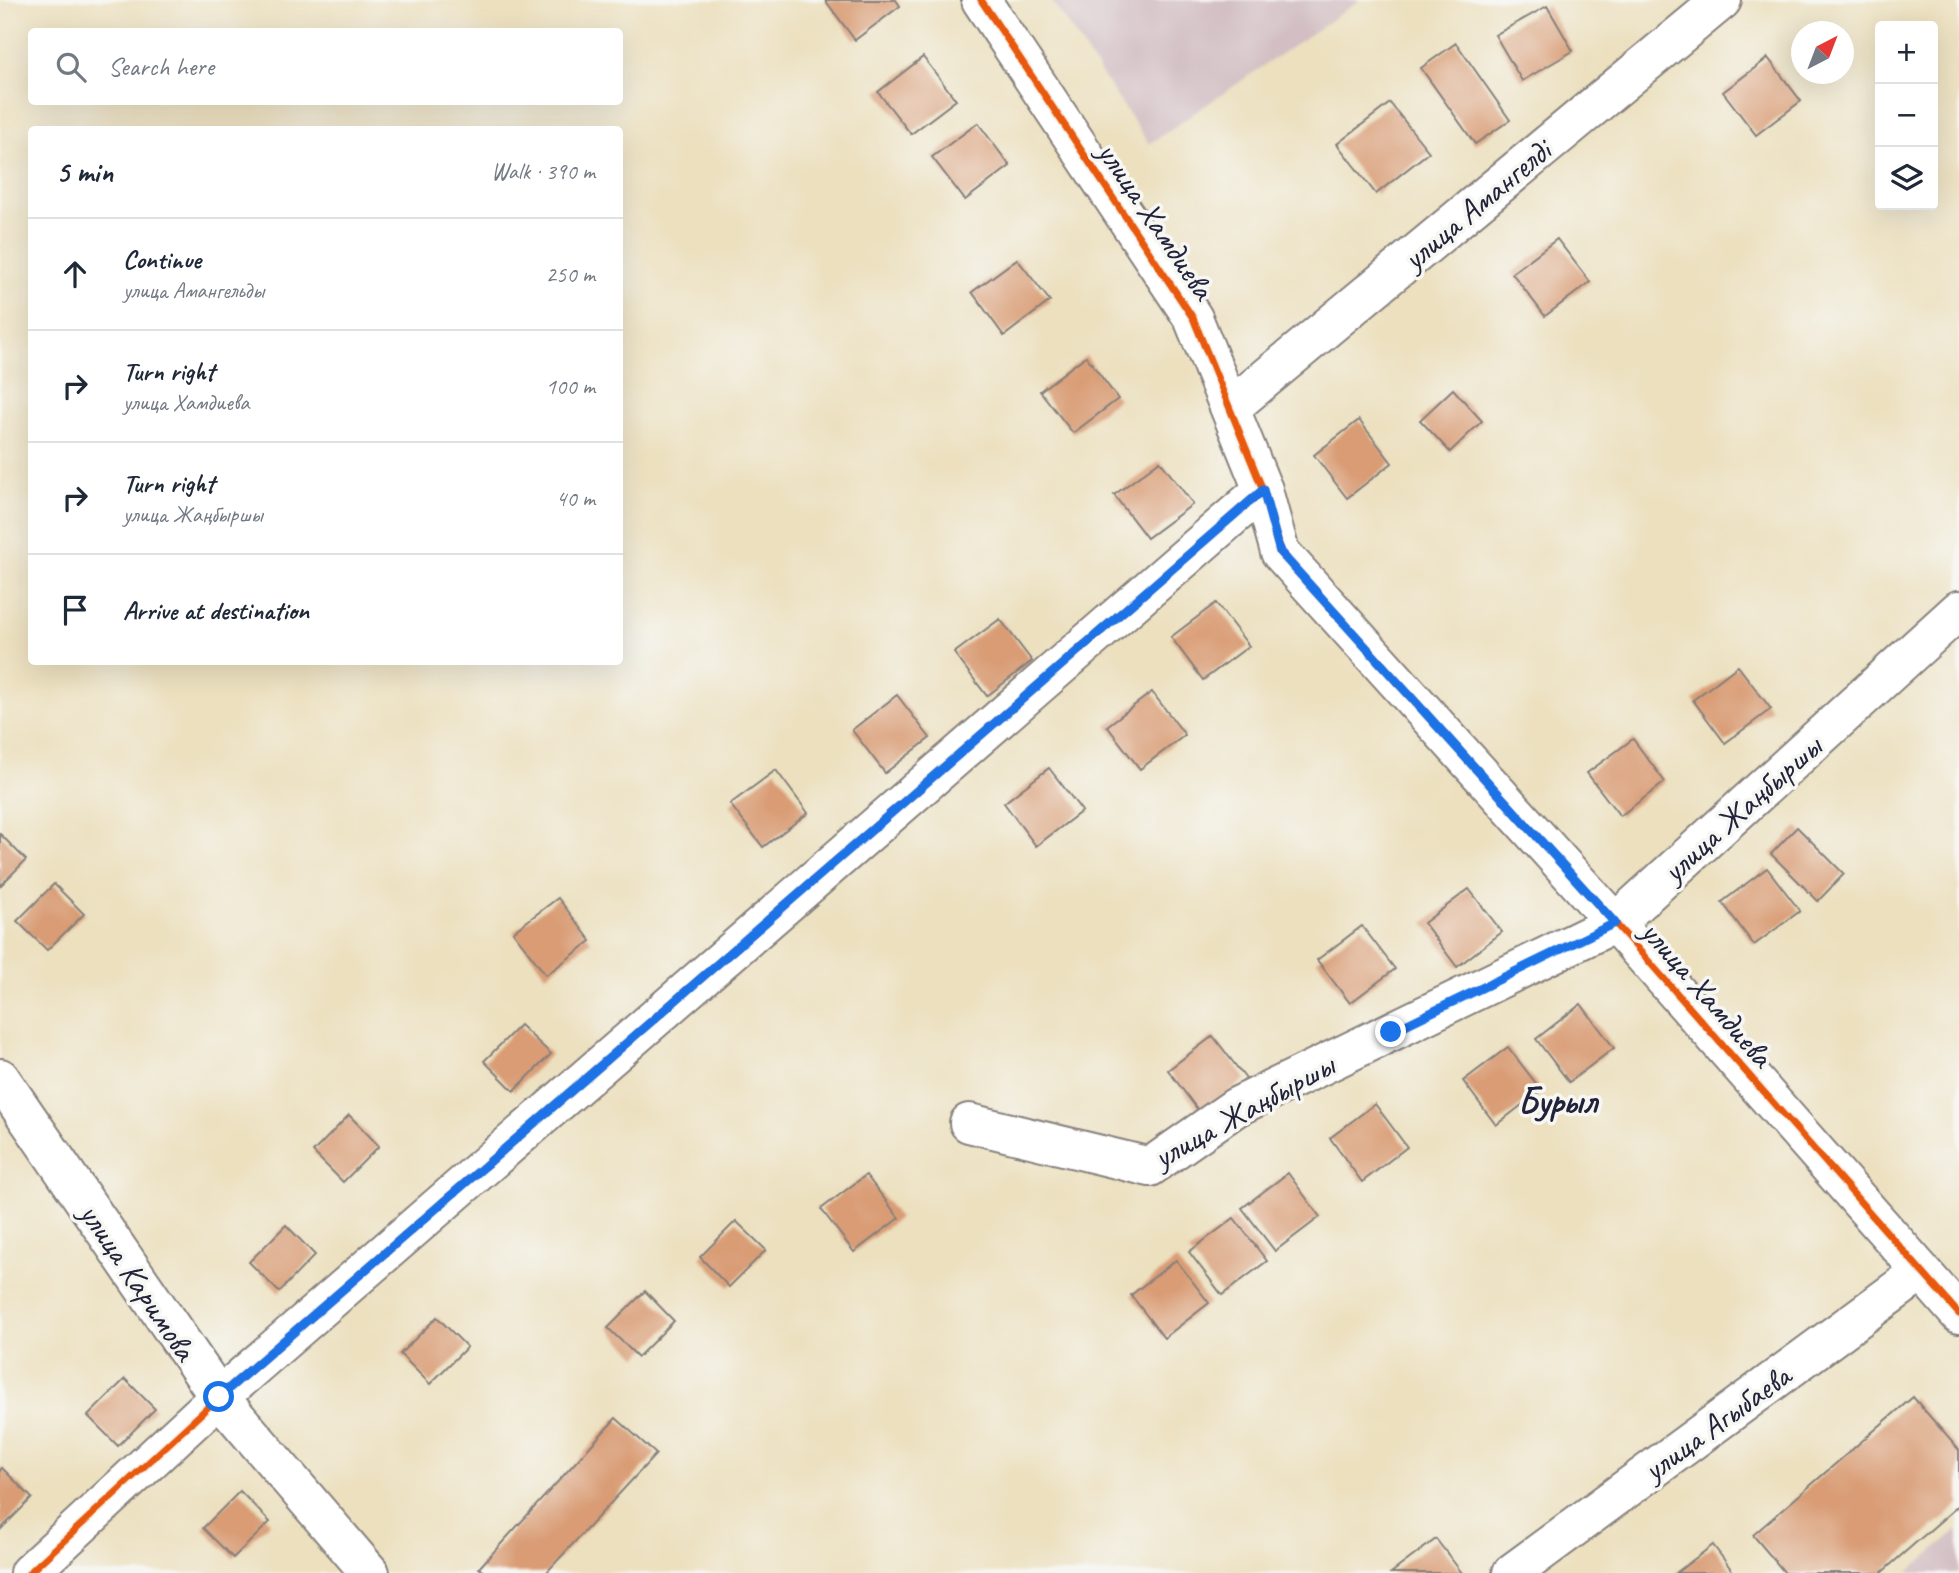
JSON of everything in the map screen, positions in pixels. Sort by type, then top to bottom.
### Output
[{"type":"street","name":"улица Хамдиева","points":[[981,0],[1193,317],[1263,490],[1280,552],[1615,923],[1959,1313]]},
{"type":"street","name":"улица Амангелді","points":[[1230,408],[1722,0]]},
{"type":"street","points":[[29,1573],[219,1397],[1263,490]]},
{"type":"street","name":"улица Жаңбыршы","points":[[969,1123],[1150,1167],[1236,1107],[1615,923],[1959,610]]},
{"type":"street","name":"улица Каримова","points":[[0,1078],[219,1397],[370,1573]]},
{"type":"street","name":"улица Агыбаева","points":[[1513,1573],[1921,1272]]},
{"type":"shaded area","points":[[1051,0],[1360,0],[1149,144]]},
{"type":"shaded area","points":[[1959,1529],[1959,1573],[1907,1573]]},
{"type":"building","points":[[825,0],[896,0],[900,6],[855,40]]},
{"type":"building","points":[[1547,6],[1573,51],[1522,81],[1495,35]]},
{"type":"building","points":[[1456,43],[1510,120],[1475,144],[1421,68]]},
{"type":"building","points":[[923,57],[956,100],[911,134],[878,92]]},
{"type":"building","points":[[1768,58],[1801,101],[1756,135],[1723,92]]},
{"type":"building","points":[[1390,103],[1429,152],[1376,194],[1337,144]]},
{"type":"building","points":[[978,123],[1010,166],[965,200],[932,157]]},
{"type":"building","points":[[1557,239],[1590,282],[1545,316],[1512,273]]},
{"type":"building","points":[[1017,259],[1050,301],[1004,336],[972,292]]},
{"type":"building","points":[[1086,356],[1118,399],[1073,433],[1040,391]]},
{"type":"building","points":[[1453,389],[1482,421],[1450,452],[1420,420]]},
{"type":"building","points":[[1359,420],[1392,463],[1347,498],[1314,455]]},
{"type":"building","points":[[1160,461],[1193,504],[1147,538],[1114,495]]},
{"type":"building","points":[[1216,603],[1249,646],[1203,680],[1171,637]]},
{"type":"building","points":[[1000,619],[1032,661],[987,696],[954,653]]},
{"type":"building","points":[[1738,666],[1771,709],[1725,743],[1693,700]]},
{"type":"building","points":[[1152,692],[1185,735],[1140,769],[1107,726]]},
{"type":"building","points":[[897,695],[930,738],[885,773],[852,730]]},
{"type":"building","points":[[1633,739],[1665,782],[1620,816],[1587,773]]},
{"type":"building","points":[[1049,768],[1082,811],[1036,846],[1004,803]]},
{"type":"building","points":[[776,770],[808,813],[763,847],[730,804]]},
{"type":"building","points":[[1797,827],[1844,874],[1818,901],[1771,854]]},
{"type":"building","points":[[0,834],[26,860],[0,886]]},
{"type":"building","points":[[1767,868],[1800,911],[1754,945],[1722,902]]},
{"type":"building","points":[[54,884],[84,914],[47,950],[17,921]]},
{"type":"building","points":[[1469,889],[1502,932],[1457,967],[1424,923]]},
{"type":"building","points":[[558,898],[591,941],[546,975],[513,932]]},
{"type":"building","points":[[1362,926],[1395,969],[1350,1003],[1317,960]]},
{"type":"building","points":[[1581,1004],[1614,1048],[1569,1082],[1536,1039]]},
{"type":"building","points":[[520,1025],[551,1054],[514,1091],[484,1061]]},
{"type":"building","points":[[1213,1036],[1246,1079],[1201,1114],[1168,1070]]},
{"type":"building","points":[[1508,1047],[1541,1090],[1496,1125],[1463,1081]]},
{"type":"building","points":[[1375,1104],[1407,1147],[1362,1182],[1330,1138]]},
{"type":"building","points":[[349,1115],[379,1146],[343,1182],[313,1152]]},
{"type":"building","points":[[1288,1173],[1320,1217],[1275,1251],[1242,1208]]},
{"type":"building","points":[[866,1175],[899,1218],[854,1252],[821,1209]]},
{"type":"building","points":[[1234,1218],[1267,1261],[1222,1295],[1189,1252]]},
{"type":"building","points":[[736,1221],[766,1250],[729,1287],[700,1257]]},
{"type":"building","points":[[286,1225],[315,1255],[279,1292],[249,1262]]},
{"type":"building","points":[[1176,1260],[1209,1303],[1164,1338],[1131,1295]]},
{"type":"building","points":[[645,1291],[674,1321],[638,1357],[608,1328]]},
{"type":"building","points":[[437,1317],[467,1347],[430,1384],[400,1354]]},
{"type":"building","points":[[125,1379],[155,1409],[118,1446],[88,1416]]},
{"type":"building","points":[[1913,1397],[1959,1450],[1959,1505],[1881,1573],[1785,1573],[1753,1535]]},
{"type":"building","points":[[616,1418],[656,1454],[546,1573],[485,1573],[479,1568]]},
{"type":"building","points":[[2,1468],[32,1498],[0,1530],[0,1470]]},
{"type":"building","points":[[240,1491],[270,1522],[233,1558],[203,1528]]},
{"type":"building","points":[[1436,1539],[1462,1573],[1391,1573]]},
{"type":"building","points":[[1713,1545],[1734,1573],[1676,1573]]},
{"type":"cycle path","points":[[981,0],[1193,318],[1263,490],[1280,552],[1615,923],[1959,1314]]},
{"type":"cycle path","points":[[29,1573],[219,1397],[1263,490]]},
{"type":"district","name":"Бурыл","points":[[1557,1100]]},
{"type":"route","points":[[219,1397],[1263,490],[1280,552],[1615,923],[1391,1032]]}]
